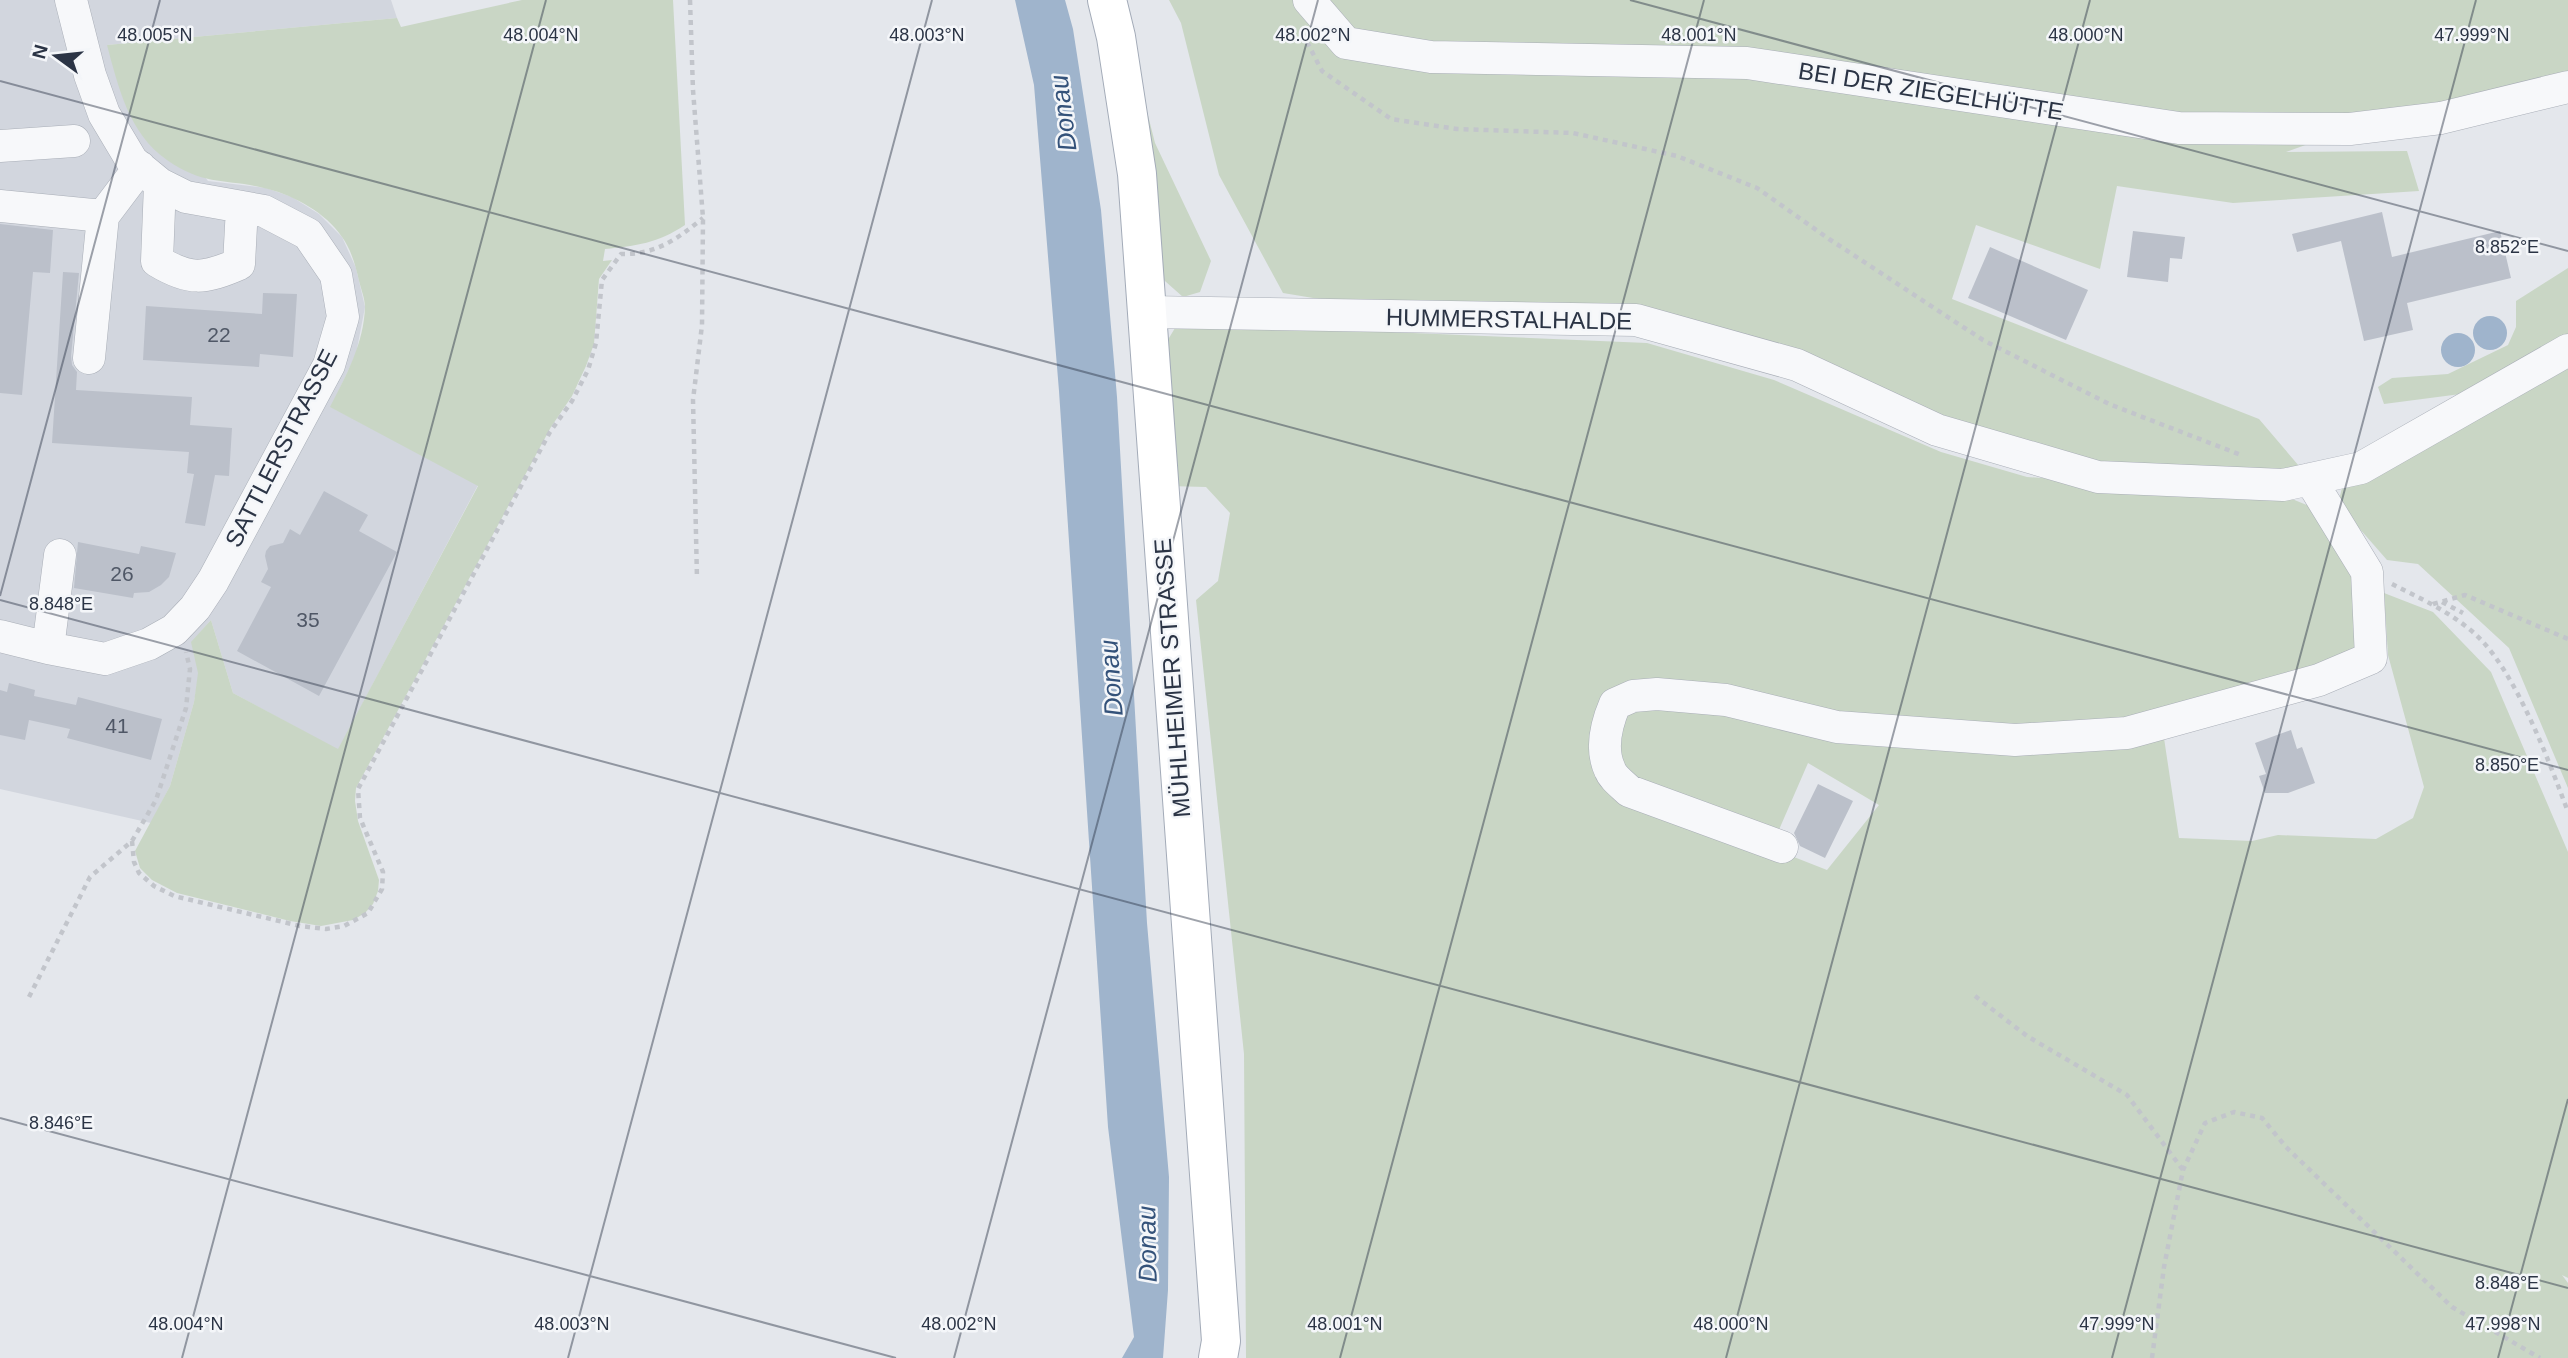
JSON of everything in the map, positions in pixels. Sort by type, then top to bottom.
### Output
[{"type":"main road","name":"MÜHLHEIMER STRASSE","points":[[1107,0],[1116,37],[1136,174],[1221,1341],[1218,1358]]},
{"type":"street","name":"SATTLERSTRASSE","points":[[0,636],[48,649],[106,659],[149,643],[174,630],[214,581],[329,365],[342,317],[336,275],[308,234],[264,211],[186,197],[150,176],[132,161],[104,114],[90,75],[71,0]]},
{"type":"street","name":"BEI DER ZIEGELHÜTTE","points":[[1309,0],[1346,43],[1431,57],[1747,63],[2179,128],[2350,129],[2441,118],[2568,87]]},
{"type":"street","points":[[0,146],[74,141]]},
{"type":"street","points":[[150,176],[157,261],[177,273],[211,276],[239,264],[242,207]]},
{"type":"street","points":[[89,358],[103,216],[150,176]]},
{"type":"street","points":[[0,206],[103,216]]},
{"type":"street","name":"HUMMERSTALHALDE","points":[[1147,312],[1636,320],[1797,365],[1937,430],[2098,477],[2283,485],[2361,468],[2568,350]]},
{"type":"street","points":[[1783,847],[1629,791],[1610,772],[1605,750],[1606,724],[1615,704],[1633,696],[1671,695],[1726,700],[1837,727],[2015,740],[2127,733],[2319,680],[2371,658],[2368,572],[2310,479]]},
{"type":"street","points":[[48,649],[60,555]]},
{"type":"path","points":[[690,0],[693,90],[703,218],[702,326],[693,400],[697,579]]},
{"type":"path","points":[[1304,36],[1322,71],[1391,120],[1457,129],[1573,133],[1677,156],[1757,188],[1829,239],[1983,340],[2109,404],[2252,460]]},
{"type":"path","points":[[132,841],[134,862],[139,873],[153,886],[174,896],[300,926],[326,929],[344,926],[368,913],[382,889],[383,872],[360,818],[358,789],[550,432],[572,401],[588,370],[596,343],[602,280],[621,254],[637,255],[657,250],[673,242],[703,218]]},
{"type":"path","points":[[2368,572],[2433,604],[2475,634],[2502,667],[2545,751],[2568,812]]},
{"type":"path","points":[[2433,604],[2465,595],[2568,639]]},
{"type":"path","points":[[2442,602],[2463,613]]},
{"type":"path","points":[[29,997],[90,877],[132,841],[156,800],[186,708],[190,669],[186,651],[174,630]]},
{"type":"path","points":[[1975,996],[2027,1036],[2127,1095],[2183,1170]]},
{"type":"path","points":[[2152,1358],[2164,1266],[2183,1170],[2206,1123],[2234,1112],[2262,1118],[2286,1147],[2452,1307],[2540,1358]]},
{"type":"shaded area","points":[[0,0],[391,0],[397,18],[107,45],[208,181],[266,188],[292,197],[319,214],[342,237],[356,268],[365,307],[356,354],[331,407],[478,485],[338,750],[233,693],[211,620],[192,642],[199,673],[194,702],[170,786],[151,823],[0,789]]},
{"type":"green space","points":[[522,0],[673,0],[685,225],[646,243],[605,249],[603,261],[612,260],[599,279],[594,344],[586,366],[356,788],[358,821],[379,880],[373,904],[353,920],[321,926],[177,893],[152,880],[140,868],[135,851],[170,786],[194,702],[198,673],[191,642],[211,620],[233,693],[338,749],[478,486],[330,407],[353,359],[364,320],[364,297],[353,258],[345,242],[319,213],[289,196],[254,186],[205,178],[181,169],[167,160],[143,137],[134,123],[107,45],[397,18],[401,27]]},
{"type":"green space","points":[[1169,0],[2568,0],[2568,87],[2350,129],[2286,152],[2407,151],[2419,191],[2233,203],[2117,186],[2100,269],[1976,225],[1952,299],[2259,419],[2310,479],[2098,477],[1636,320],[1434,318],[1283,293],[1219,175],[1181,23]]},
{"type":"green space","points":[[1137,72],[1155,143],[1211,261],[1200,292],[1183,297],[1157,274]]},
{"type":"green space","points":[[2568,268],[2568,337],[2476,392],[2384,404],[2378,387],[2392,378],[2448,374],[2508,345],[2516,327],[2516,301]]},
{"type":"green space","points":[[1178,323],[1647,343],[1774,380],[1941,452],[2027,477],[2285,496],[2314,508],[2363,593],[2358,658],[2161,718],[2179,838],[2252,841],[2278,835],[2376,839],[2413,818],[2424,787],[2388,655],[2384,593],[2433,612],[2491,672],[2568,852],[2568,1278],[2562,1275],[2568,1283],[2568,1358],[1246,1358],[1244,1054],[1196,600],[1218,581],[1230,513],[1206,487],[1168,486],[1166,343]],"holes":[[[1808,763],[1879,805],[1827,870],[1771,848]]]},
{"type":"green space","points":[[2568,359],[2568,788],[2509,648],[2418,564],[2387,560],[2338,504],[2342,488]]},
{"type":"water","name":"Donau","points":[[1015,0],[1065,0],[1073,29],[1101,210],[1117,397],[1147,923],[1169,1177],[1168,1290],[1163,1358],[1122,1358],[1134,1337],[1108,1127],[1059,391],[1034,85]]},
{"type":"water","points":[[2490,316],[2502,321],[2507,333],[2502,345],[2490,350],[2478,345],[2473,333],[2478,321]]},
{"type":"water","points":[[2458,333],[2470,338],[2475,350],[2470,362],[2458,367],[2446,362],[2441,350],[2446,338]]},
{"type":"building","points":[[2382,212],[2392,257],[2500,231],[2511,278],[2407,303],[2413,330],[2364,341],[2341,241],[2297,252],[2292,234]]},
{"type":"building","points":[[0,224],[53,230],[50,273],[33,272],[22,395],[0,393]]},
{"type":"building","points":[[2133,231],[2185,237],[2182,259],[2170,258],[2168,282],[2127,277]]},
{"type":"building","points":[[1990,247],[2088,290],[2066,340],[1968,298]]},
{"type":"building","points":[[63,272],[79,273],[71,356],[72,365],[77,372],[76,390],[192,397],[190,425],[232,428],[229,476],[215,475],[205,526],[185,523],[194,474],[187,473],[189,452],[52,443]]},
{"type":"building","points":[[263,293],[297,294],[293,357],[260,354],[259,367],[143,360],[146,306],[262,314]]},
{"type":"building","points":[[324,491],[368,515],[359,531],[397,552],[319,696],[237,651],[271,587],[261,582],[268,569],[266,551],[270,546],[283,543],[290,529],[300,535]]},
{"type":"building","points":[[78,542],[139,554],[141,546],[176,553],[169,577],[149,592],[134,593],[133,598],[74,588]]},
{"type":"building","points":[[9,683],[35,690],[34,696],[76,705],[78,697],[162,719],[151,760],[67,738],[70,729],[29,720],[25,740],[0,735],[0,690],[7,692]]},
{"type":"building","points":[[2291,730],[2297,749],[2302,747],[2315,783],[2288,793],[2265,793],[2259,776],[2266,774],[2255,743]]},
{"type":"building","points":[[1818,784],[1853,801],[1825,858],[1800,846],[1794,833]]}]
